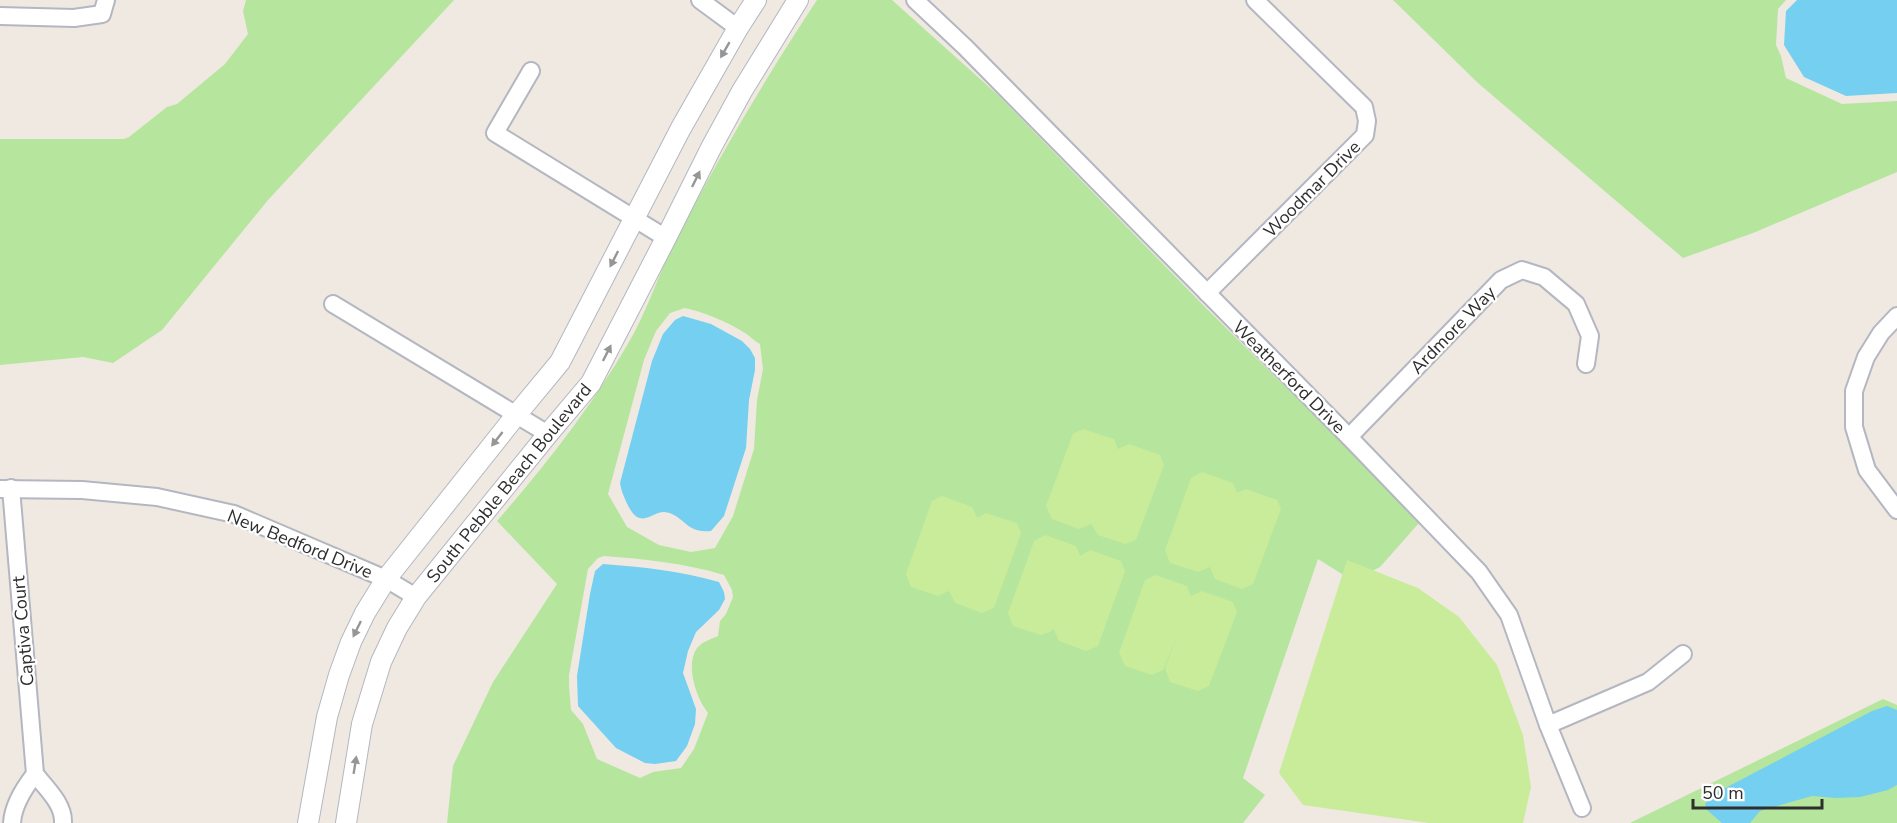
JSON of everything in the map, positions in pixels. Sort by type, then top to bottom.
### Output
[{"type":"street","points":[[0,16],[74,18],[102,14],[106,0]]},
{"type":"street","points":[[700,0],[738,28]]},
{"type":"street","name":"South Pebble Beach Boulevard","points":[[308,823],[327,717],[351,642],[365,613],[386,579],[560,362],[681,128],[756,0]]},
{"type":"street","name":"South Pebble Beach Boulevard","points":[[346,823],[362,724],[381,662],[397,628],[416,597],[591,383],[717,136],[798,0]]},
{"type":"street","name":"Weatherford Drive","points":[[915,0],[965,47],[1479,572],[1509,615],[1548,725],[1582,808]]},
{"type":"street","name":"Woodmar Drive","points":[[1206,293],[1365,135],[1364,107],[1255,0]]},
{"type":"street","points":[[531,71],[495,133],[666,238]]},
{"type":"street","name":"Ardmore Way","points":[[1349,437],[1501,280],[1522,270],[1545,277],[1576,304],[1590,336],[1586,364]]},
{"type":"street","points":[[333,304],[548,434]]},
{"type":"street","points":[[1897,316],[1881,333],[1866,357],[1854,391],[1854,427],[1867,470],[1897,510]]},
{"type":"street","name":"New Bedford Drive","points":[[5,489],[82,490],[157,497],[234,514],[386,579],[416,597]]},
{"type":"street","name":"Captiva Court","points":[[5,489],[35,774]]},
{"type":"street","points":[[1548,725],[1648,682],[1683,654]]},
{"type":"street","points":[[12,823],[22,791],[35,774],[58,804],[63,823]]},
{"type":"green space","points":[[246,0],[454,0],[268,200],[162,330],[113,363],[83,357],[0,365],[0,139],[124,139],[129,137],[167,107],[177,104],[225,64],[248,34],[243,11]]},
{"type":"green space","points":[[817,0],[892,0],[998,95],[1419,523],[1380,567],[1353,581],[1318,559],[1243,778],[1265,795],[1243,823],[447,823],[453,766],[493,682],[557,584],[497,521],[568,434],[615,366],[636,330],[692,208],[780,58]],"holes":[[[685,308],[723,321],[760,344],[763,369],[757,400],[754,449],[733,516],[715,548],[691,552],[659,545],[627,527],[608,494],[644,360],[656,331],[670,313]],[[604,556],[694,567],[724,575],[732,590],[733,597],[726,614],[720,621],[718,636],[701,644],[694,655],[692,672],[696,690],[708,713],[694,749],[681,768],[653,772],[640,778],[597,759],[583,724],[571,710],[569,675],[588,569],[598,558]]]},
{"type":"green space","points":[[1393,0],[1786,0],[1778,9],[1776,45],[1786,78],[1842,104],[1897,101],[1897,172],[1753,233],[1683,258],[1478,83]]},
{"type":"green space","points":[[1083,429],[1114,439],[1118,449],[1129,444],[1160,455],[1164,465],[1136,540],[1125,544],[1098,535],[1091,524],[1079,529],[1052,519],[1046,506],[1073,434]]},
{"type":"green space","points":[[1202,472],[1233,483],[1237,493],[1246,489],[1277,500],[1281,509],[1253,584],[1242,589],[1215,579],[1210,567],[1198,572],[1170,563],[1165,550],[1191,478]]},
{"type":"green space","points":[[942,496],[972,507],[977,518],[986,513],[1017,523],[1021,533],[994,608],[982,613],[955,603],[949,591],[938,596],[911,587],[906,574],[932,501]]},
{"type":"green space","points":[[1045,535],[1076,546],[1080,556],[1090,550],[1121,561],[1125,571],[1098,646],[1086,651],[1059,641],[1053,628],[1052,631],[1041,635],[1013,626],[1008,613],[1034,541]]},
{"type":"green space","points":[[1347,560],[1418,588],[1459,617],[1497,665],[1523,735],[1531,787],[1523,823],[1429,823],[1303,805],[1279,773]]},
{"type":"green space","points":[[1156,575],[1187,586],[1191,596],[1202,591],[1233,602],[1237,612],[1209,686],[1198,691],[1170,682],[1165,668],[1177,636],[1163,670],[1152,675],[1125,666],[1119,653],[1145,580]]},
{"type":"green space","points":[[1883,699],[1897,705],[1897,823],[1630,823]]},
{"type":"water","points":[[1797,0],[1897,0],[1897,93],[1846,96],[1804,77],[1784,45],[1786,11]]},
{"type":"water","points":[[683,316],[711,324],[742,341],[755,358],[746,448],[724,516],[711,531],[696,530],[676,516],[664,512],[647,518],[637,517],[628,506],[620,483],[652,361],[663,334],[675,320]]},
{"type":"water","points":[[603,564],[661,570],[705,578],[719,582],[724,592],[725,599],[719,610],[696,632],[688,651],[683,673],[696,709],[695,724],[687,746],[676,761],[645,763],[616,748],[578,706],[577,676],[590,594],[595,571]]},
{"type":"water","points":[[1887,706],[1897,710],[1897,785],[1888,790],[1860,797],[1812,796],[1760,811],[1750,823],[1722,823],[1707,810],[1705,804],[1710,796],[1872,711]]}]
